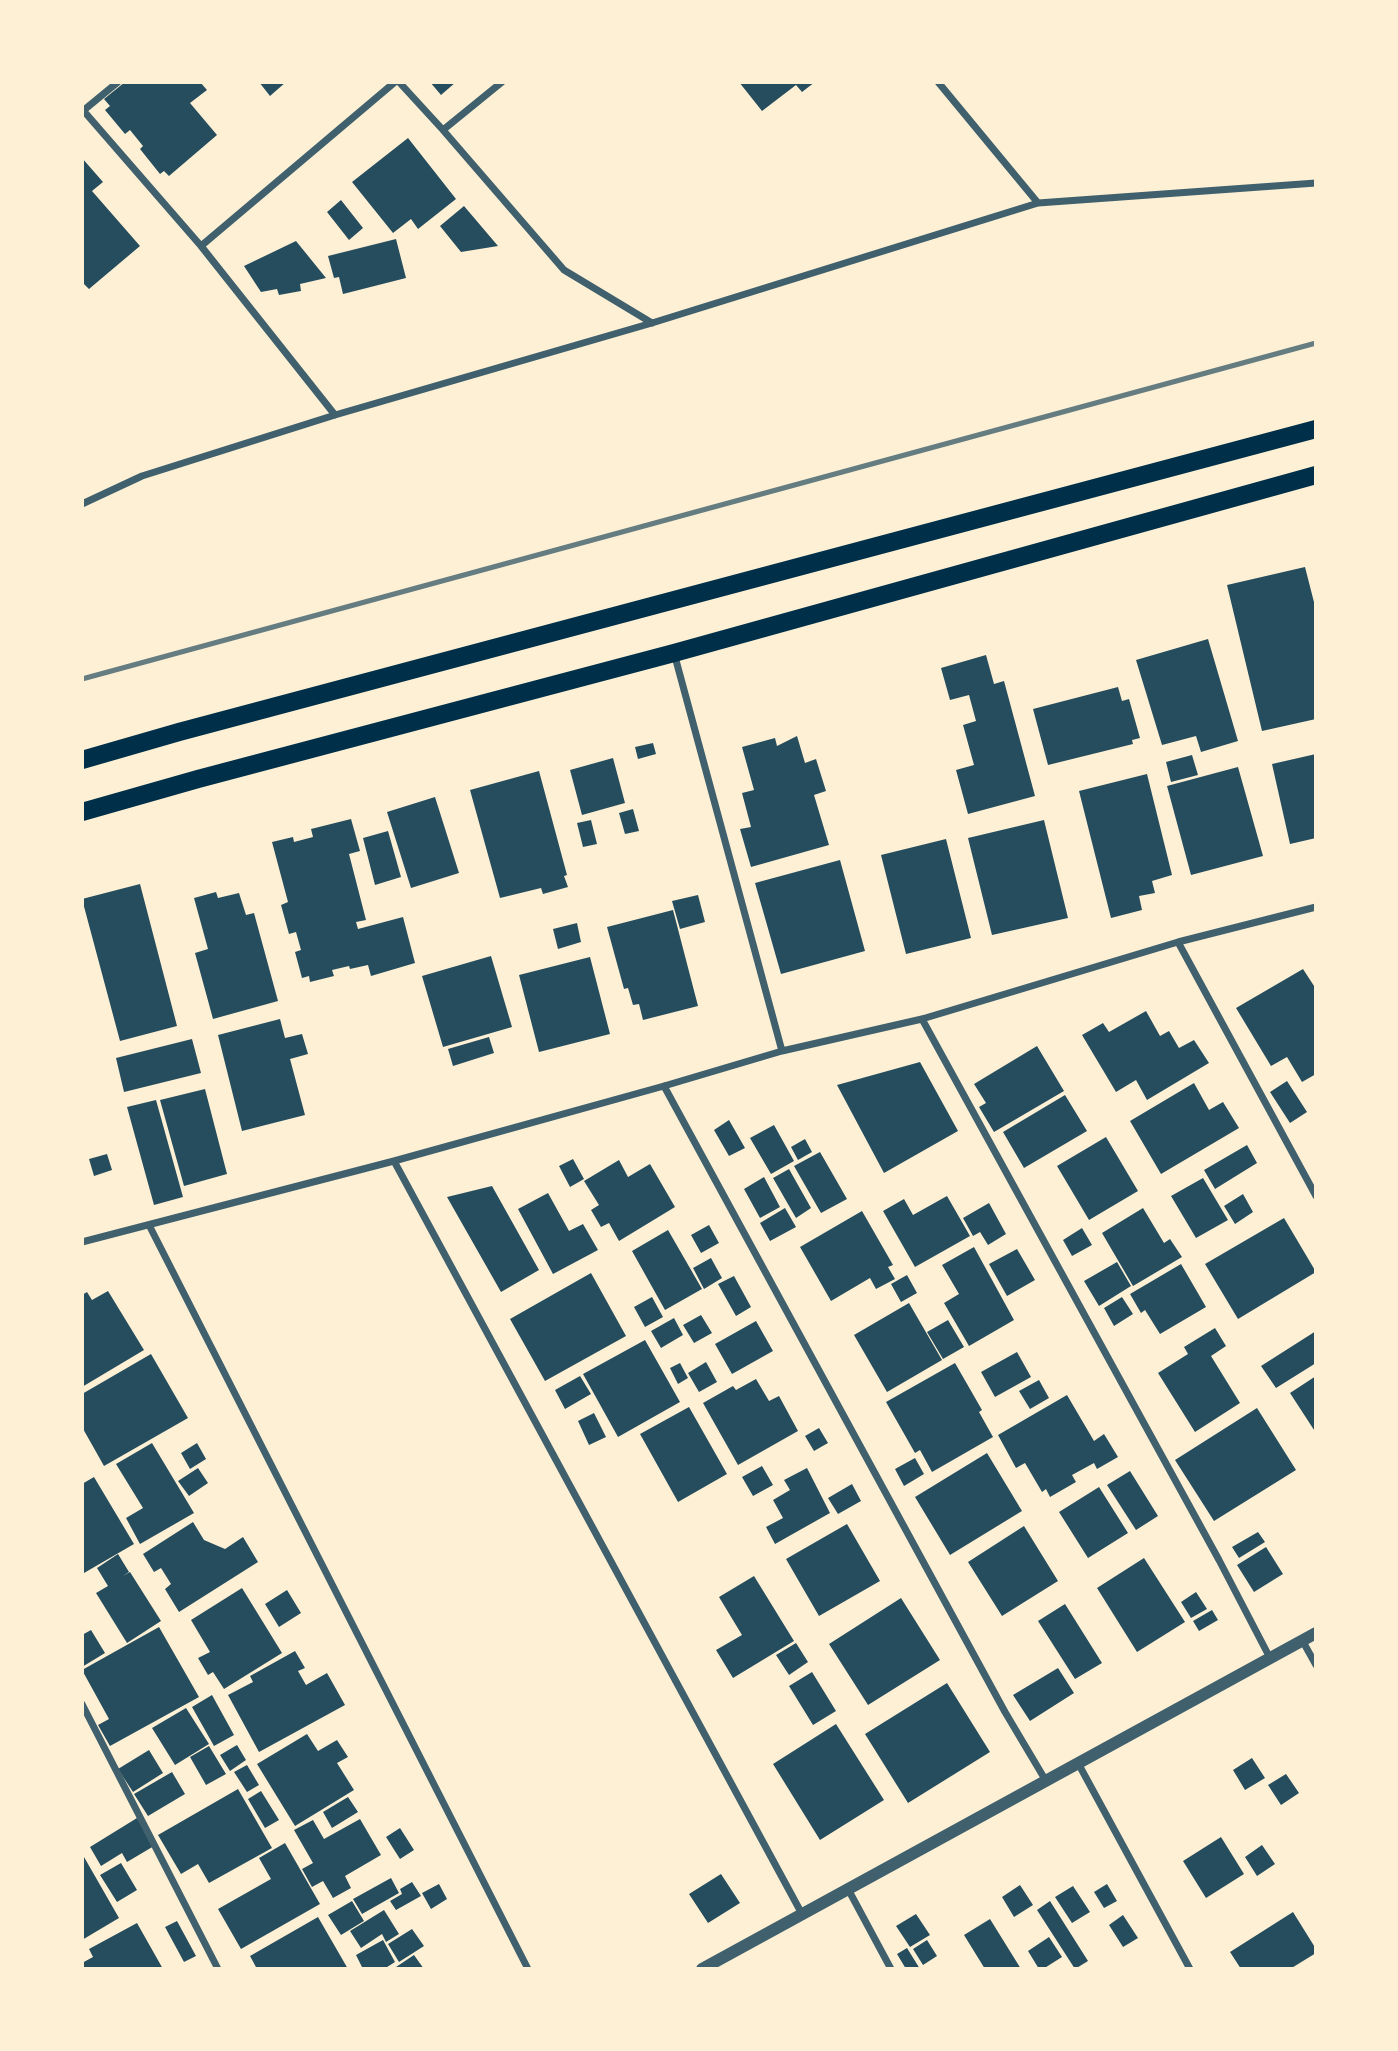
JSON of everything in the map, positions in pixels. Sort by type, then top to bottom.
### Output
[{"type":"main road","points":[[82,760],[192,728],[1316,429]]},
{"type":"main road","points":[[82,812],[674,653],[1316,475]]},
{"type":"street","points":[[118,82],[83,109],[201,246],[335,415]]},
{"type":"street","points":[[201,246],[397,82],[443,130],[564,270],[652,323]]},
{"type":"street","points":[[443,130],[502,82]]},
{"type":"street","points":[[938,82],[1038,203]]},
{"type":"street","points":[[82,504],[142,476],[335,415],[652,323],[1038,203],[1316,183]]},
{"type":"street","points":[[674,653],[782,1051]]},
{"type":"street","points":[[82,1242],[394,1161],[782,1051],[922,1019],[1178,942],[1316,907]]},
{"type":"street","points":[[1178,942],[1316,1196]]},
{"type":"street","points":[[922,1019],[1270,1658]]},
{"type":"street","points":[[664,1086],[1005,1712],[1046,1781]]},
{"type":"street","points":[[394,1161],[802,1914]]},
{"type":"street","points":[[149,1225],[528,1969]]},
{"type":"street","points":[[702,1969],[1316,1633]]},
{"type":"street","points":[[1302,1640],[1316,1665]]},
{"type":"street","points":[[82,1704],[218,1969]]},
{"type":"street","points":[[1078,1763],[1190,1969]]},
{"type":"street","points":[[848,1889],[891,1969]]},
{"type":"building","points":[[125,82],[200,82],[207,90],[190,103],[217,135],[169,176],[164,171],[160,174],[140,149],[143,146],[130,130],[125,134],[105,110],[110,106],[104,99]]},
{"type":"building","points":[[259,82],[286,82],[270,96]]},
{"type":"building","points":[[430,82],[456,82],[441,95]]},
{"type":"building","points":[[739,82],[815,82],[802,92],[796,85],[762,111]]},
{"type":"building","points":[[408,138],[456,199],[418,229],[411,219],[393,233],[352,182]]},
{"type":"building","points":[[82,158],[103,182],[92,191],[140,246],[89,289],[82,282]]},
{"type":"building","points":[[341,200],[363,228],[349,240],[327,212]]},
{"type":"building","points":[[464,206],[498,246],[461,252],[440,226]]},
{"type":"building","points":[[396,239],[406,278],[343,294],[339,277],[334,278],[328,256]]},
{"type":"building","points":[[296,241],[326,278],[300,284],[301,291],[279,295],[277,289],[261,292],[244,266]]},
{"type":"building","points":[[1305,567],[1316,610],[1316,719],[1262,731],[1227,585]]},
{"type":"building","points":[[1208,639],[1238,741],[1201,752],[1196,736],[1162,745],[1136,660]]},
{"type":"building","points":[[986,655],[994,684],[1004,681],[1035,796],[968,814],[956,770],[974,765],[963,725],[976,721],[969,695],[950,700],[941,668]]},
{"type":"building","points":[[1118,687],[1122,701],[1129,699],[1140,738],[1132,740],[1133,744],[1048,765],[1033,709]]},
{"type":"building","points":[[797,736],[805,763],[816,759],[826,791],[814,795],[829,845],[751,867],[740,829],[751,827],[742,793],[754,790],[742,747],[775,738],[777,746]]},
{"type":"building","points":[[653,743],[656,754],[638,759],[635,747]]},
{"type":"building","points":[[1316,754],[1316,838],[1290,844],[1272,764]]},
{"type":"building","points":[[1192,755],[1198,775],[1171,782],[1166,762]]},
{"type":"building","points":[[613,758],[625,803],[582,815],[570,770]]},
{"type":"building","points":[[1238,767],[1263,856],[1191,875],[1167,786]]},
{"type":"building","points":[[539,771],[568,887],[543,894],[541,888],[500,898],[470,790]]},
{"type":"building","points":[[1147,774],[1172,875],[1152,881],[1155,893],[1139,896],[1142,910],[1111,918],[1079,791]]},
{"type":"building","points":[[435,797],[459,873],[411,888],[387,812]]},
{"type":"building","points":[[633,809],[639,831],[625,834],[619,813]]},
{"type":"building","points":[[351,819],[360,851],[349,854],[366,920],[356,922],[358,929],[403,917],[415,963],[371,976],[368,965],[350,969],[349,966],[332,970],[334,976],[310,982],[309,976],[302,978],[295,952],[301,950],[296,932],[289,934],[281,905],[288,902],[272,842],[293,837],[294,842],[313,837],[311,829]]},
{"type":"building","points":[[591,820],[597,844],[583,847],[577,823]]},
{"type":"building","points":[[1044,820],[1068,918],[992,935],[968,838]]},
{"type":"building","points":[[388,831],[401,877],[375,885],[363,838]]},
{"type":"building","points":[[946,839],[971,938],[906,954],[881,855]]},
{"type":"building","points":[[840,860],[865,951],[781,974],[755,883]]},
{"type":"building","points":[[140,884],[177,1026],[120,1041],[82,899]]},
{"type":"building","points":[[216,892],[218,898],[239,893],[246,915],[254,913],[278,1001],[213,1019],[195,953],[208,949],[194,898]]},
{"type":"building","points":[[698,895],[705,922],[680,929],[672,901]]},
{"type":"building","points":[[673,910],[698,1006],[643,1020],[639,1004],[633,1005],[628,988],[624,989],[607,927]]},
{"type":"building","points":[[577,923],[581,942],[558,949],[553,929]]},
{"type":"building","points":[[491,956],[512,1027],[443,1047],[422,976]]},
{"type":"building","points":[[590,957],[610,1034],[539,1052],[519,975]]},
{"type":"building","points":[[1303,969],[1316,989],[1316,1074],[1302,1082],[1287,1057],[1271,1066],[1236,1008]]},
{"type":"building","points":[[1146,1011],[1160,1036],[1169,1031],[1179,1048],[1194,1040],[1209,1063],[1147,1100],[1136,1080],[1116,1092],[1082,1035],[1103,1023],[1109,1032]]},
{"type":"building","points":[[280,1019],[285,1038],[302,1034],[308,1054],[290,1059],[305,1115],[242,1131],[218,1035]]},
{"type":"building","points":[[489,1037],[494,1053],[453,1066],[448,1049]]},
{"type":"building","points":[[192,1039],[201,1073],[124,1092],[116,1058]]},
{"type":"building","points":[[1037,1046],[1064,1091],[994,1132],[979,1107],[986,1103],[974,1084]]},
{"type":"building","points":[[920,1062],[958,1131],[884,1173],[837,1085]]},
{"type":"building","points":[[1287,1081],[1307,1112],[1290,1123],[1270,1092]]},
{"type":"building","points":[[1194,1083],[1209,1110],[1223,1102],[1239,1128],[1161,1174],[1130,1121]]},
{"type":"building","points":[[205,1089],[227,1174],[184,1186],[160,1100]]},
{"type":"building","points":[[1065,1095],[1087,1131],[1024,1168],[1003,1132]]},
{"type":"building","points":[[156,1100],[183,1197],[154,1205],[127,1107]]},
{"type":"building","points":[[729,1120],[745,1148],[729,1156],[714,1130]]},
{"type":"building","points":[[774,1125],[794,1161],[771,1174],[750,1138]]},
{"type":"building","points":[[1106,1137],[1138,1191],[1089,1220],[1057,1166]]},
{"type":"building","points":[[805,1139],[812,1152],[798,1160],[791,1147]]},
{"type":"building","points":[[1247,1145],[1257,1163],[1215,1189],[1204,1170]]},
{"type":"building","points":[[820,1152],[847,1199],[821,1213],[794,1166]]},
{"type":"building","points":[[107,1154],[112,1170],[94,1176],[89,1159]]},
{"type":"building","points":[[573,1159],[584,1179],[570,1187],[559,1166]]},
{"type":"building","points":[[619,1160],[628,1177],[650,1164],[675,1207],[619,1241],[609,1223],[601,1227],[591,1210],[599,1205],[584,1181]]},
{"type":"building","points":[[789,1169],[811,1208],[796,1218],[773,1178]]},
{"type":"building","points":[[764,1177],[780,1207],[760,1218],[744,1189]]},
{"type":"building","points":[[1203,1178],[1228,1220],[1196,1238],[1171,1196]]},
{"type":"building","points":[[492,1186],[539,1270],[501,1292],[447,1197]]},
{"type":"building","points":[[548,1193],[569,1231],[583,1224],[598,1250],[553,1274],[518,1209]]},
{"type":"building","points":[[1243,1194],[1253,1212],[1235,1224],[1224,1206]]},
{"type":"building","points":[[947,1196],[970,1236],[915,1267],[883,1211],[904,1199],[913,1215]]},
{"type":"building","points":[[989,1203],[1006,1234],[988,1245],[980,1232],[973,1236],[963,1218]]},
{"type":"building","points":[[785,1208],[796,1227],[770,1241],[760,1223]]},
{"type":"building","points":[[1143,1208],[1164,1243],[1170,1239],[1182,1257],[1133,1286],[1102,1233]]},
{"type":"building","points":[[862,1211],[893,1265],[888,1267],[895,1279],[876,1289],[870,1278],[831,1301],[800,1247]]},
{"type":"building","points":[[1284,1218],[1316,1272],[1238,1319],[1205,1264]]},
{"type":"building","points":[[709,1225],[719,1243],[701,1253],[691,1235]]},
{"type":"building","points":[[1082,1228],[1092,1245],[1072,1256],[1063,1240]]},
{"type":"building","points":[[668,1230],[702,1289],[665,1310],[632,1251]]},
{"type":"building","points":[[974,1247],[1014,1320],[969,1346],[944,1303],[959,1294],[942,1265]]},
{"type":"building","points":[[1017,1249],[1035,1280],[1007,1296],[989,1264]]},
{"type":"building","points":[[711,1258],[722,1278],[704,1289],[693,1268]]},
{"type":"building","points":[[1117,1262],[1131,1286],[1099,1306],[1084,1281]]},
{"type":"building","points":[[1181,1264],[1206,1307],[1160,1334],[1145,1310],[1141,1313],[1130,1294]]},
{"type":"building","points":[[591,1273],[626,1336],[545,1381],[510,1319]]},
{"type":"building","points":[[907,1275],[917,1293],[901,1302],[891,1284]]},
{"type":"building","points":[[734,1276],[751,1307],[736,1316],[718,1284]]},
{"type":"building","points":[[108,1291],[144,1350],[82,1387],[82,1295],[87,1292],[92,1300]]},
{"type":"building","points":[[652,1297],[663,1317],[645,1327],[634,1307]]},
{"type":"building","points":[[1122,1297],[1133,1314],[1114,1326],[1104,1308]]},
{"type":"building","points":[[909,1303],[942,1360],[887,1392],[854,1335]]},
{"type":"building","points":[[701,1315],[712,1333],[694,1343],[683,1325]]},
{"type":"building","points":[[674,1318],[683,1335],[661,1348],[651,1331]]},
{"type":"building","points":[[948,1320],[964,1347],[943,1359],[927,1332]]},
{"type":"building","points":[[756,1321],[773,1351],[732,1374],[715,1344]]},
{"type":"building","points":[[1215,1328],[1226,1346],[1211,1356],[1240,1403],[1195,1432],[1158,1373],[1188,1354],[1184,1347]]},
{"type":"building","points":[[1316,1331],[1316,1363],[1276,1388],[1261,1366]]},
{"type":"building","points":[[645,1340],[680,1402],[618,1437],[583,1374]]},
{"type":"building","points":[[1017,1352],[1031,1377],[995,1397],[981,1372]]},
{"type":"building","points":[[151,1354],[188,1418],[104,1466],[82,1427],[82,1394]]},
{"type":"building","points":[[706,1362],[717,1382],[699,1392],[688,1373]]},
{"type":"building","points":[[680,1363],[688,1378],[678,1384],[670,1368]]},
{"type":"building","points":[[955,1363],[982,1410],[979,1412],[993,1437],[932,1472],[920,1450],[915,1453],[886,1402]]},
{"type":"building","points":[[580,1376],[591,1394],[565,1409],[555,1390]]},
{"type":"building","points":[[1316,1376],[1316,1433],[1290,1393]]},
{"type":"building","points":[[756,1379],[769,1401],[779,1396],[798,1431],[738,1465],[703,1403],[733,1386],[736,1390]]},
{"type":"building","points":[[1039,1380],[1049,1398],[1030,1409],[1019,1391]]},
{"type":"building","points":[[1067,1395],[1094,1441],[1104,1434],[1118,1457],[1097,1469],[1094,1463],[1072,1475],[1076,1482],[1050,1497],[1046,1489],[1042,1492],[1025,1463],[1016,1468],[998,1435]]},
{"type":"building","points":[[689,1407],[727,1474],[678,1502],[640,1434]]},
{"type":"building","points":[[1257,1408],[1296,1470],[1214,1521],[1175,1460]]},
{"type":"building","points":[[594,1413],[606,1437],[589,1445],[578,1421]]},
{"type":"building","points":[[819,1428],[828,1443],[814,1451],[805,1436]]},
{"type":"building","points":[[152,1443],[194,1513],[140,1544],[126,1518],[143,1508],[116,1464]]},
{"type":"building","points":[[197,1443],[206,1459],[190,1469],[181,1453]]},
{"type":"building","points":[[987,1453],[1022,1511],[950,1555],[915,1497]]},
{"type":"building","points":[[915,1458],[924,1474],[904,1486],[895,1469]]},
{"type":"building","points":[[762,1466],[773,1485],[753,1496],[742,1477]]},
{"type":"building","points":[[198,1468],[208,1483],[189,1496],[178,1481]]},
{"type":"building","points":[[807,1468],[830,1513],[775,1544],[766,1527],[783,1518],[773,1500],[790,1490],[784,1480]]},
{"type":"building","points":[[1130,1471],[1158,1516],[1136,1530],[1107,1485]]},
{"type":"building","points":[[94,1477],[134,1544],[84,1573],[82,1484]]},
{"type":"building","points":[[852,1484],[861,1501],[838,1514],[828,1498]]},
{"type":"building","points":[[1099,1487],[1128,1533],[1088,1558],[1059,1512]]},
{"type":"building","points":[[193,1522],[204,1540],[225,1549],[243,1537],[258,1562],[179,1612],[165,1589],[171,1584],[161,1568],[154,1572],[143,1554]]},
{"type":"building","points":[[847,1524],[880,1581],[819,1616],[786,1559]]},
{"type":"building","points":[[1024,1526],[1058,1581],[1002,1616],[968,1562]]},
{"type":"building","points":[[1258,1532],[1265,1542],[1239,1558],[1232,1547]]},
{"type":"building","points":[[1266,1547],[1283,1574],[1254,1592],[1237,1565]]},
{"type":"building","points":[[118,1554],[129,1572],[123,1576],[130,1572],[161,1621],[127,1643],[96,1593],[108,1586],[97,1568]]},
{"type":"building","points":[[1144,1558],[1185,1622],[1137,1652],[1097,1588]]},
{"type":"building","points":[[754,1576],[794,1641],[733,1678],[716,1650],[742,1635],[719,1597]]},
{"type":"building","points":[[242,1588],[282,1653],[224,1689],[213,1672],[208,1675],[198,1658],[210,1652],[191,1620]]},
{"type":"building","points":[[287,1590],[301,1613],[279,1627],[265,1604]]},
{"type":"building","points":[[1196,1592],[1207,1609],[1191,1618],[1181,1602]]},
{"type":"building","points":[[901,1598],[940,1660],[868,1705],[829,1644]]},
{"type":"building","points":[[1065,1604],[1102,1663],[1075,1679],[1038,1621]]},
{"type":"building","points":[[1212,1610],[1218,1620],[1199,1631],[1193,1621]]},
{"type":"building","points":[[159,1627],[199,1697],[110,1746],[98,1725],[109,1719],[82,1670]]},
{"type":"building","points":[[91,1630],[105,1653],[82,1667],[82,1635]]},
{"type":"building","points":[[796,1643],[808,1662],[789,1675],[776,1655]]},
{"type":"building","points":[[295,1651],[305,1668],[298,1671],[306,1685],[327,1673],[345,1705],[259,1752],[228,1695],[253,1682],[250,1676]]},
{"type":"building","points":[[1058,1668],[1074,1693],[1030,1721],[1013,1695]]},
{"type":"building","points":[[812,1672],[836,1711],[813,1725],[789,1686]]},
{"type":"building","points":[[947,1683],[990,1752],[908,1803],[865,1734]]},
{"type":"building","points":[[212,1695],[234,1735],[214,1746],[192,1707]]},
{"type":"building","points":[[186,1708],[209,1744],[175,1765],[152,1728]]},
{"type":"building","points":[[836,1724],[884,1800],[820,1840],[773,1764]]},
{"type":"building","points":[[307,1734],[318,1751],[337,1740],[348,1757],[337,1763],[354,1790],[295,1826],[257,1764]]},
{"type":"building","points":[[237,1745],[246,1760],[230,1771],[220,1755]]},
{"type":"building","points":[[209,1746],[226,1774],[206,1785],[190,1757]]},
{"type":"building","points":[[149,1750],[163,1773],[133,1792],[118,1769]]},
{"type":"building","points":[[1252,1758],[1265,1778],[1245,1790],[1233,1770]]},
{"type":"building","points":[[247,1765],[259,1785],[247,1792],[234,1772]]},
{"type":"building","points":[[172,1772],[185,1794],[148,1816],[134,1794]]},
{"type":"building","points":[[1286,1774],[1299,1793],[1281,1805],[1268,1785]]},
{"type":"building","points":[[238,1789],[272,1848],[209,1883],[198,1864],[181,1874],[158,1835]]},
{"type":"building","points":[[261,1791],[279,1820],[265,1828],[248,1799]]},
{"type":"building","points":[[348,1797],[358,1812],[332,1828],[323,1812]]},
{"type":"building","points":[[137,1818],[154,1846],[127,1862],[122,1853],[101,1866],[90,1847]]},
{"type":"building","points":[[360,1819],[381,1855],[345,1876],[351,1888],[333,1898],[323,1881],[312,1887],[302,1869],[313,1863],[294,1830],[313,1820],[324,1839]]},
{"type":"building","points":[[400,1828],[414,1850],[400,1859],[386,1837]]},
{"type":"building","points":[[1221,1837],[1244,1874],[1206,1898],[1183,1861]]},
{"type":"building","points":[[285,1843],[320,1904],[241,1949],[218,1909],[271,1879],[259,1858]]},
{"type":"building","points":[[1262,1845],[1275,1864],[1257,1876],[1245,1857]]},
{"type":"building","points":[[84,1857],[119,1918],[82,1940],[82,1858]]},
{"type":"building","points":[[121,1863],[137,1890],[117,1902],[100,1875]]},
{"type":"building","points":[[721,1874],[740,1903],[708,1923],[689,1894]]},
{"type":"building","points":[[391,1878],[399,1893],[362,1914],[353,1899]]},
{"type":"building","points":[[412,1882],[421,1896],[396,1910],[390,1901],[402,1894],[400,1889]]},
{"type":"building","points":[[439,1884],[447,1899],[431,1909],[422,1893]]},
{"type":"building","points":[[1107,1884],[1117,1901],[1104,1908],[1094,1892]]},
{"type":"building","points":[[1020,1885],[1033,1905],[1014,1917],[1002,1897]]},
{"type":"building","points":[[1073,1886],[1090,1912],[1072,1923],[1055,1897]]},
{"type":"building","points":[[352,1901],[364,1921],[341,1935],[328,1915]]},
{"type":"building","points":[[1050,1901],[1088,1961],[1075,1969],[1037,1910]]},
{"type":"building","points":[[384,1910],[399,1934],[386,1942],[382,1934],[361,1948],[350,1931]]},
{"type":"building","points":[[1293,1912],[1316,1953],[1290,1969],[1241,1969],[1230,1952]]},
{"type":"building","points":[[916,1914],[930,1935],[910,1947],[896,1926]]},
{"type":"building","points":[[1123,1915],[1138,1938],[1123,1947],[1109,1925]]},
{"type":"building","points":[[318,1917],[348,1969],[257,1969],[250,1956]]},
{"type":"building","points":[[990,1919],[1021,1969],[985,1969],[964,1935]]},
{"type":"building","points":[[177,1921],[196,1956],[184,1962],[165,1927]]},
{"type":"building","points":[[137,1923],[163,1969],[82,1969],[82,1963],[93,1957],[89,1949]]},
{"type":"building","points":[[412,1929],[424,1946],[399,1962],[388,1944]]},
{"type":"building","points":[[1049,1937],[1062,1957],[1039,1969],[1028,1951]]},
{"type":"building","points":[[383,1940],[395,1962],[384,1969],[363,1969],[356,1955]]},
{"type":"building","points":[[927,1940],[937,1956],[923,1965],[913,1949]]},
{"type":"building","points":[[907,1948],[920,1969],[906,1969],[897,1954]]},
{"type":"building","points":[[414,1955],[424,1969],[393,1969]]},
{"type":"railway","points":[[82,679],[1316,343]]}]
